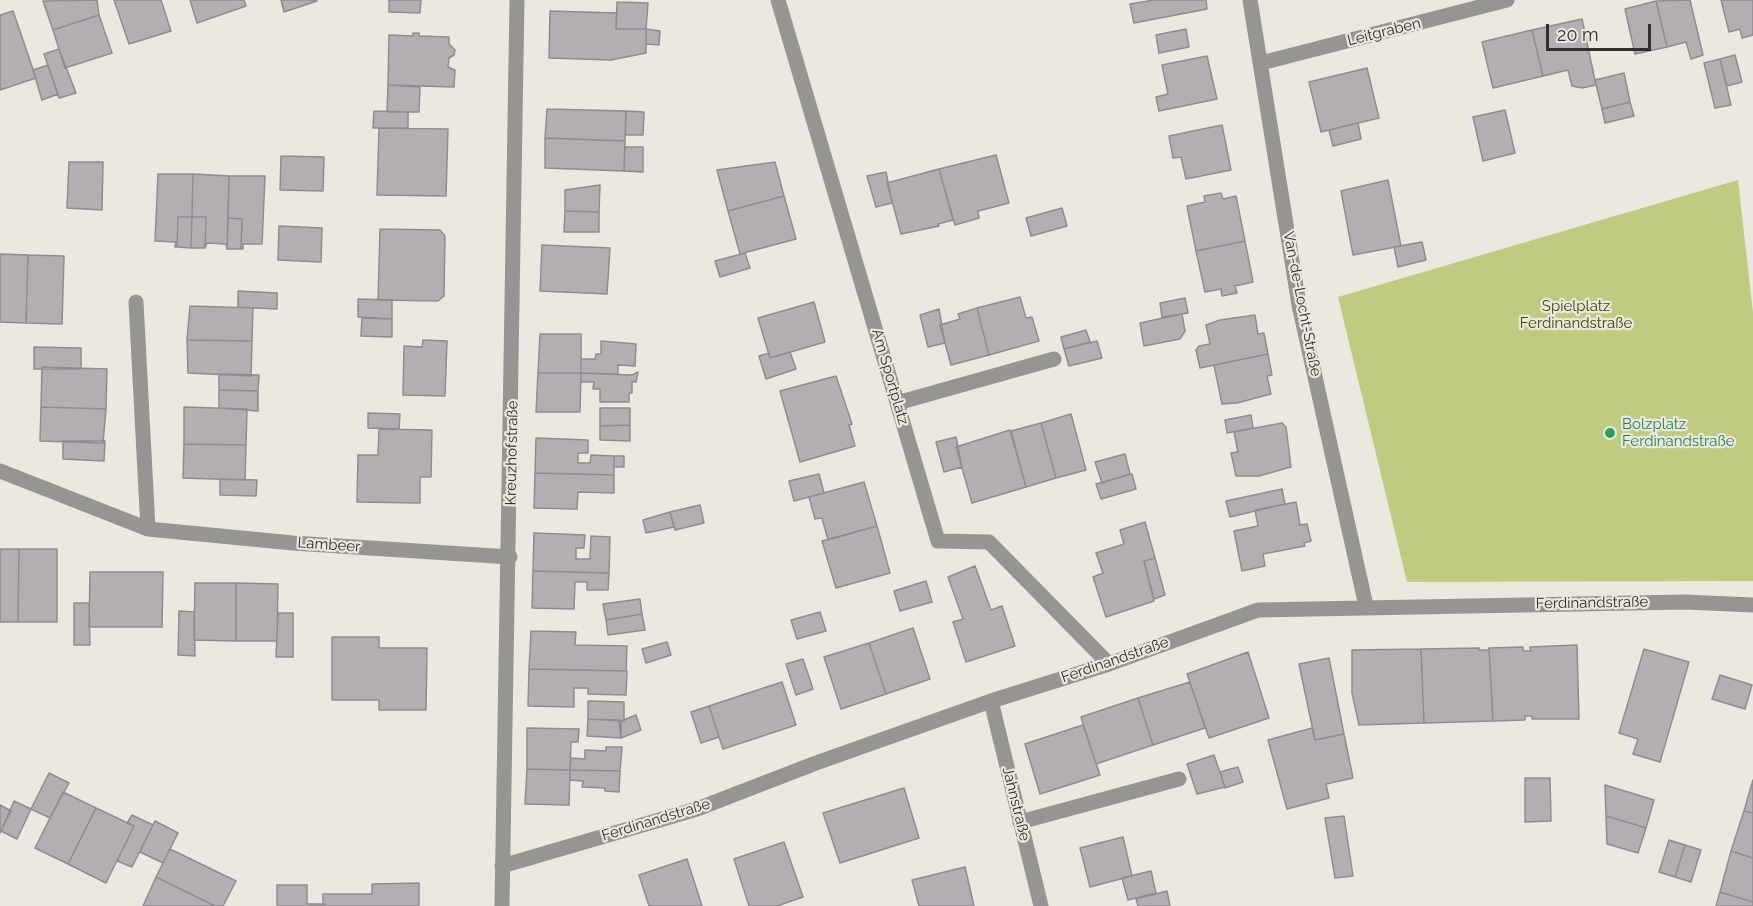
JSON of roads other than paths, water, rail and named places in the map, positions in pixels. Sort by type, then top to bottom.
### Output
[{"type":"street","name":"Kreuzhofstraße","points":[[502,906],[510,557],[518,0]]},
{"type":"street","name":"Am Sportplatz","points":[[778,0],[938,541],[989,542],[1108,664]]},
{"type":"street","name":"Van-de-Locht-Straße","points":[[1250,0],[1299,305],[1365,606]]},
{"type":"street","name":"Leitgraben","points":[[1261,63],[1506,0]]},
{"type":"street","points":[[136,302],[148,529]]},
{"type":"street","points":[[897,403],[1054,359]]},
{"type":"street","name":"Lambeer","points":[[0,471],[148,529],[294,543],[510,557]]},
{"type":"street","name":"Ferdinandstraße","points":[[502,866],[697,809],[816,763],[991,701],[1108,664],[1258,610],[1365,606],[1684,602],[1753,605]]},
{"type":"street","name":"Jahnstraße","points":[[991,701],[1041,906]]},
{"type":"street","points":[[1020,822],[1179,779]]},
{"type":"place","name":"Bolzplatz Ferdinandstraße","points":[[1610,433]]},
{"type":"park label","name":"Spielplatz Ferdinandstraße","points":[[1576,314]]}]
